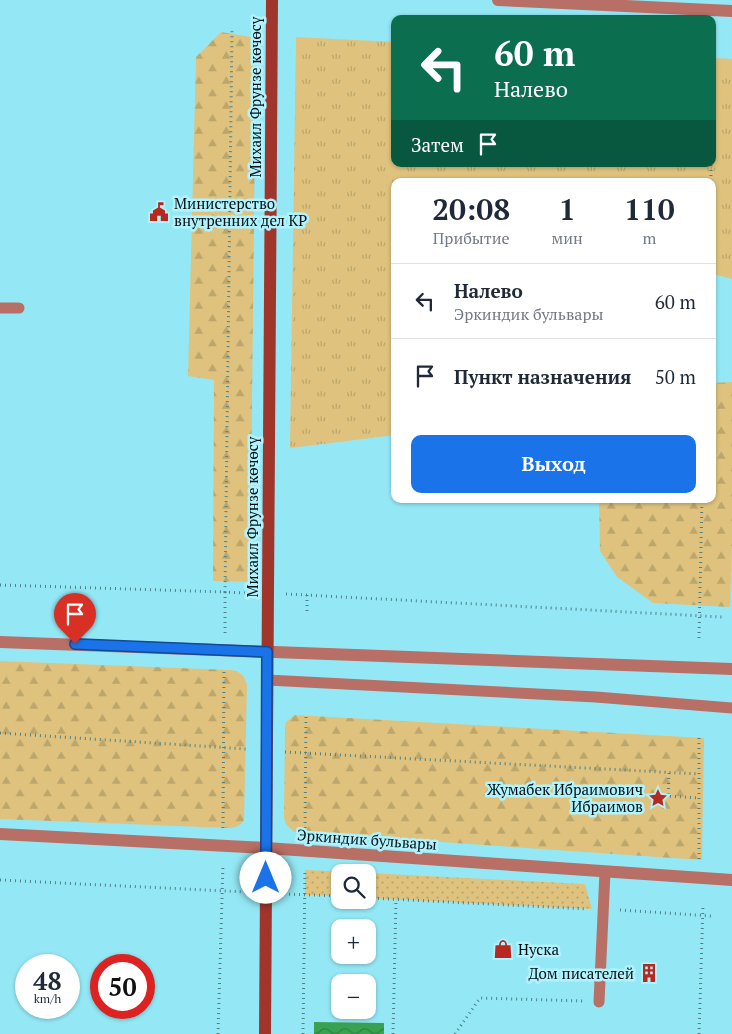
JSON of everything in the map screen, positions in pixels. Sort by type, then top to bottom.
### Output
[{"type":"main road","name":"Михаил Фрунзе көчөсү","points":[[265,1034],[272,0]]},
{"type":"street","points":[[498,0],[732,11]]},
{"type":"street","points":[[0,642],[732,669]]},
{"type":"street","name":"Эркиндик бульвары","points":[[0,834],[266,848],[732,880]]},
{"type":"lane","points":[[0,308],[19,308]]},
{"type":"lane","points":[[267,680],[596,697],[732,708]]},
{"type":"lane","points":[[599,1002],[605,872]]},
{"type":"path","points":[[224,636],[232,31]]},
{"type":"path","points":[[699,638],[702,503]]},
{"type":"path","points":[[0,585],[246,593]]},
{"type":"path","points":[[284,594],[722,617]]},
{"type":"path","points":[[307,595],[307,615]]},
{"type":"path","points":[[223,828],[224,669]]},
{"type":"path","points":[[306,714],[306,833]]},
{"type":"path","points":[[0,733],[224,746],[246,749]]},
{"type":"path","points":[[699,738],[699,859]]},
{"type":"path","points":[[285,752],[699,774]]},
{"type":"path","points":[[669,773],[668,796],[699,798]]},
{"type":"path","points":[[218,1034],[223,858]]},
{"type":"path","points":[[302,1034],[306,870]]},
{"type":"path","points":[[0,880],[246,892]]},
{"type":"path","points":[[280,894],[331,896]]},
{"type":"path","points":[[376,898],[704,914],[711,916]]},
{"type":"path","points":[[393,1034],[396,899]]},
{"type":"path","points":[[699,1034],[703,905]]},
{"type":"path","points":[[455,1034],[480,998],[599,1002]]},
{"type":"green space","points":[[221,32],[256,38],[250,582],[213,581],[214,380],[188,376],[196,57]]},
{"type":"green space","points":[[296,37],[391,42],[391,167],[716,167],[716,58],[732,59],[732,279],[716,275],[716,178],[391,178],[391,435],[290,448]]},
{"type":"green space","points":[[732,382],[730,607],[653,603],[617,577],[600,551],[599,503],[716,503],[716,383]]},
{"type":"green space","points":[[0,661],[236,671],[243,676],[247,685],[244,820],[238,826],[228,828],[0,819]]},
{"type":"green space","points":[[295,715],[704,738],[702,860],[294,832],[286,824],[284,818],[285,728],[286,722]]},
{"type":"green space","points":[[305,870],[331,871],[331,896],[305,895]]},
{"type":"green space","points":[[376,873],[585,884],[592,909],[376,898]]},
{"type":"water","points":[[314,1022],[384,1023],[384,1034],[314,1034]]},
{"type":"place","name":"Министерство внутренних дел КР","points":[[159,212]]},
{"type":"place","name":"Жумабек Ибраимович Ибраимов","points":[[658,798]]},
{"type":"place","name":"Нуска","points":[[503,949]]},
{"type":"place","name":"Дом писателей","points":[[649,973]]},
{"type":"route","points":[[75,644],[267,652],[266,878]]}]
